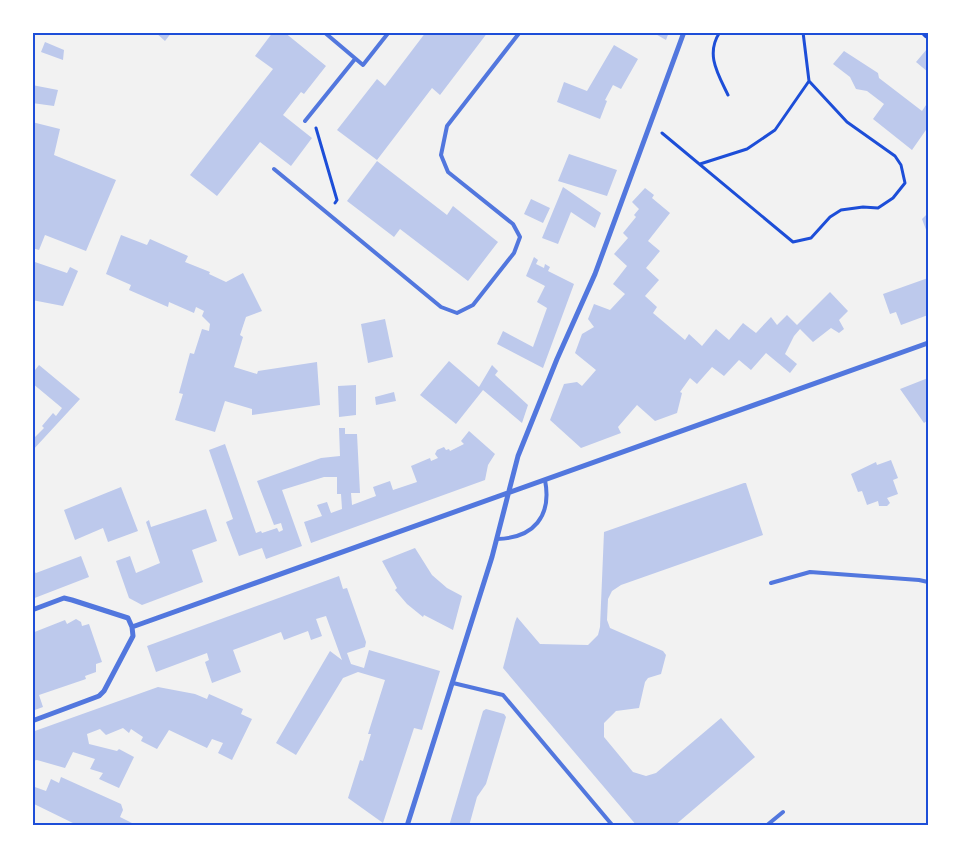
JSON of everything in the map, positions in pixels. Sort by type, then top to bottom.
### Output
[{"type":"street","points":[[407,826],[492,557],[518,456],[556,359],[595,274],[684,32]]},
{"type":"street","points":[[132,627],[928,343]]},
{"type":"street","points":[[32,610],[64,598],[128,618],[132,627],[132,636],[104,691],[99,696],[32,721]]},
{"type":"lane","points":[[324,32],[363,65],[389,32]]},
{"type":"lane","points":[[274,169],[441,308],[458,313],[473,305],[514,253],[520,237],[513,224],[448,172],[440,155],[447,126],[520,32]]},
{"type":"lane","points":[[305,121],[355,58]]},
{"type":"lane","points":[[497,539],[512,538],[526,533],[538,523],[545,510],[548,495],[545,480]]},
{"type":"lane","points":[[770,583],[810,572],[928,582]]},
{"type":"lane","points":[[452,683],[503,695],[613,826]]},
{"type":"lane","points":[[766,826],[783,812]]},
{"type":"path","points":[[720,32],[714,42],[713,64],[728,94]]},
{"type":"path","points":[[661,132],[794,242],[811,238],[830,217],[841,210],[863,207],[878,208],[893,198],[905,183],[902,165],[895,156],[847,122],[809,81],[804,32]]},
{"type":"path","points":[[700,164],[747,149],[775,130],[809,81]]},
{"type":"path","points":[[312,112],[337,200],[327,213]]},
{"type":"building","points":[[155,32],[172,32],[165,41]]},
{"type":"building","points":[[273,32],[284,32],[326,66],[304,94],[301,92],[283,115],[312,138],[291,166],[260,142],[217,196],[190,175],[273,69],[255,56]]},
{"type":"building","points":[[426,32],[488,32],[440,95],[432,88],[377,160],[337,130],[377,79],[385,86]]},
{"type":"building","points":[[652,32],[669,32],[666,40]]},
{"type":"building","points":[[45,42],[64,50],[63,60],[41,52]]},
{"type":"building","points":[[614,45],[638,59],[621,89],[613,85],[605,100],[607,101],[600,119],[557,102],[564,82],[587,91]]},
{"type":"building","points":[[928,50],[928,72],[916,62]]},
{"type":"building","points":[[844,51],[878,73],[879,78],[922,111],[928,102],[928,127],[912,150],[873,119],[884,104],[867,91],[856,89],[850,77],[833,64]]},
{"type":"building","points":[[32,85],[58,90],[54,106],[32,103]]},
{"type":"building","points":[[32,122],[60,129],[54,155],[116,180],[86,251],[45,235],[39,250],[32,248]]},
{"type":"building","points":[[569,154],[617,170],[607,196],[558,181]]},
{"type":"building","points":[[377,161],[447,215],[453,206],[498,242],[468,281],[400,229],[394,237],[347,201]]},
{"type":"building","points":[[563,187],[601,213],[595,228],[571,212],[558,244],[542,238]]},
{"type":"building","points":[[645,188],[654,195],[652,198],[670,213],[648,241],[660,251],[646,268],[659,280],[645,296],[657,307],[653,313],[685,340],[689,334],[702,346],[716,329],[729,340],[743,323],[756,333],[771,317],[777,325],[787,315],[797,325],[830,292],[848,311],[839,320],[844,329],[839,333],[831,328],[813,342],[800,329],[794,336],[785,354],[797,364],[790,373],[766,353],[751,370],[739,360],[724,376],[712,367],[697,384],[690,378],[680,392],[682,393],[677,413],[655,421],[637,405],[618,427],[621,433],[581,448],[550,420],[564,384],[577,382],[582,386],[596,370],[575,353],[582,334],[594,327],[588,319],[594,304],[610,310],[625,294],[613,284],[627,266],[614,254],[628,238],[623,233],[636,217],[634,215],[639,209],[632,202]]},
{"type":"building","points":[[531,199],[550,208],[543,223],[524,214]]},
{"type":"building","points":[[927,214],[928,216],[928,235],[922,219]]},
{"type":"building","points":[[121,235],[147,245],[150,239],[188,256],[185,262],[210,272],[209,274],[226,282],[243,273],[262,311],[246,317],[240,335],[243,337],[234,367],[257,374],[258,371],[317,362],[320,405],[252,415],[252,409],[225,401],[215,432],[175,420],[183,394],[179,393],[190,353],[194,354],[202,329],[209,331],[210,324],[202,316],[204,311],[196,307],[194,313],[169,302],[168,307],[129,290],[131,285],[106,274]]},
{"type":"building","points":[[534,257],[538,260],[536,264],[544,268],[545,264],[550,267],[548,271],[574,284],[543,368],[497,344],[503,331],[533,347],[547,308],[537,302],[545,286],[526,276]]},
{"type":"building","points":[[32,261],[67,273],[70,267],[78,271],[63,306],[32,300]]},
{"type":"building","points":[[928,278],[928,315],[901,325],[896,312],[890,314],[883,294]]},
{"type":"building","points":[[385,319],[393,357],[368,363],[361,324]]},
{"type":"building","points":[[449,361],[479,387],[492,365],[498,371],[495,375],[528,405],[522,423],[483,390],[456,424],[420,395]]},
{"type":"building","points":[[39,365],[80,399],[32,451],[32,440],[44,428],[42,426],[53,413],[56,416],[62,408],[32,383],[32,374]]},
{"type":"building","points":[[928,378],[928,420],[924,423],[900,389]]},
{"type":"building","points":[[356,385],[356,415],[339,417],[338,386]]},
{"type":"building","points":[[394,392],[396,401],[376,405],[375,397]]},
{"type":"building","points":[[339,428],[345,428],[345,434],[357,434],[360,493],[351,493],[352,505],[376,496],[373,487],[390,481],[393,490],[417,482],[411,466],[430,458],[431,461],[438,458],[435,454],[437,450],[444,447],[450,451],[464,444],[461,441],[469,431],[495,454],[488,465],[485,480],[311,543],[304,522],[322,516],[317,505],[327,502],[331,513],[342,509],[341,494],[337,494],[337,477],[324,477],[282,490],[302,546],[266,559],[262,548],[239,556],[226,522],[233,519],[209,450],[225,444],[256,533],[277,528],[279,532],[283,530],[281,523],[274,525],[257,481],[321,458],[340,456]]},
{"type":"building","points":[[891,460],[898,478],[893,480],[898,494],[887,498],[890,503],[887,506],[879,506],[878,501],[867,505],[862,491],[858,492],[851,474],[876,462],[877,465]]},
{"type":"building","points":[[746,483],[763,535],[621,585],[612,591],[608,599],[607,620],[610,628],[663,651],[666,655],[661,674],[648,678],[645,682],[639,708],[616,711],[604,723],[604,737],[633,772],[646,776],[656,773],[721,718],[755,757],[674,826],[637,826],[503,668],[515,622],[517,617],[540,644],[588,645],[598,635],[600,627],[604,532]]},
{"type":"building","points":[[121,487],[138,531],[108,542],[103,528],[75,540],[64,510]]},
{"type":"building","points":[[206,509],[217,541],[192,550],[203,582],[142,605],[129,598],[116,561],[130,556],[136,573],[160,563],[146,522],[149,520],[151,527]]},
{"type":"building","points":[[415,548],[432,575],[447,588],[462,596],[453,630],[424,615],[423,617],[407,604],[395,590],[397,588],[382,561]]},
{"type":"building","points":[[81,556],[89,577],[32,599],[32,570],[36,573]]},
{"type":"building","points":[[339,576],[343,589],[347,588],[366,642],[365,647],[347,653],[351,664],[364,668],[369,650],[440,671],[422,730],[414,728],[383,823],[348,798],[360,760],[363,761],[371,734],[368,734],[385,680],[358,672],[343,678],[296,755],[276,743],[330,651],[342,660],[326,616],[316,619],[322,636],[311,640],[308,631],[284,640],[281,632],[233,650],[241,672],[212,683],[205,662],[209,660],[207,653],[156,672],[147,646]]},
{"type":"building","points":[[76,619],[81,622],[82,626],[89,624],[102,662],[96,664],[96,672],[85,676],[86,679],[39,695],[43,707],[32,711],[32,633],[65,620],[67,624]]},
{"type":"building","points":[[158,687],[195,694],[207,699],[209,694],[243,709],[241,714],[252,719],[232,760],[218,753],[223,743],[212,739],[207,748],[169,730],[157,749],[141,741],[143,737],[131,729],[129,733],[123,728],[106,735],[100,729],[87,734],[89,744],[117,751],[119,749],[134,757],[119,788],[99,779],[103,773],[90,769],[95,759],[73,752],[65,768],[37,760],[32,761],[32,732]]},
{"type":"building","points":[[486,709],[504,714],[506,717],[486,784],[477,797],[469,826],[449,826],[483,711]]},
{"type":"building","points":[[61,777],[121,804],[123,810],[120,817],[138,826],[79,826],[32,803],[32,786],[46,791],[51,779],[59,783]]}]
